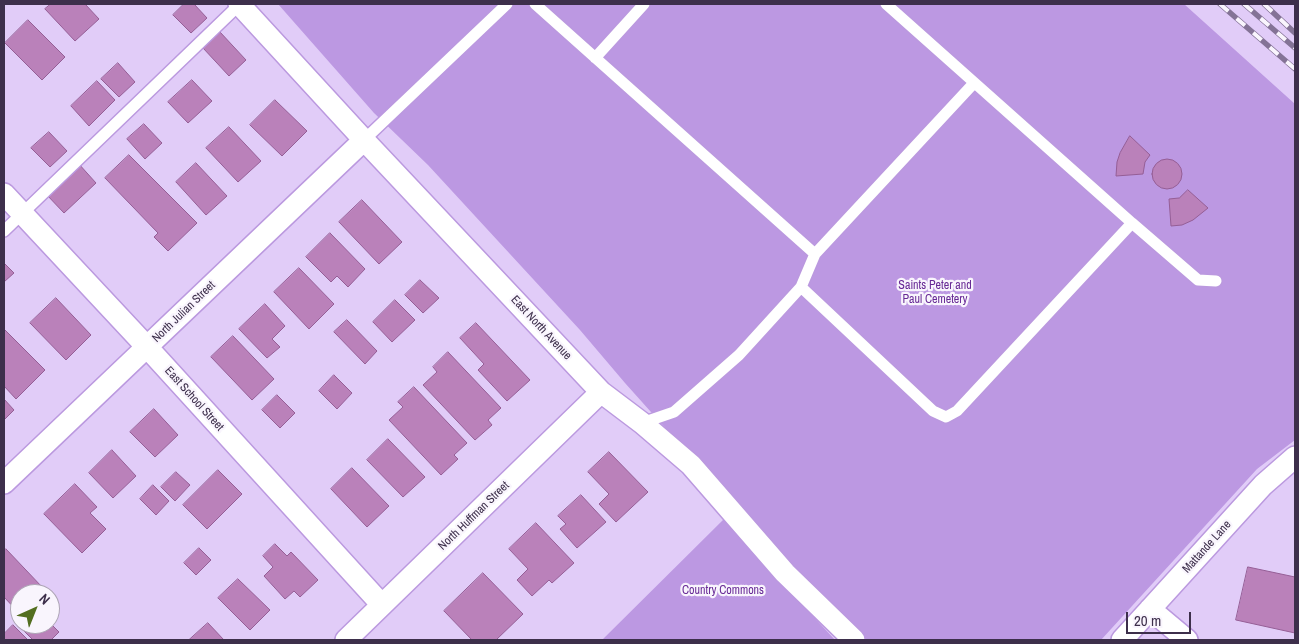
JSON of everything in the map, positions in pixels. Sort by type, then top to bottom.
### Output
[{"type":"street","name":"East North Avenue","points":[[240,4],[364,140],[601,392],[642,423],[691,465],[785,573],[854,640]]},
{"type":"street","name":"North Julian Street","points":[[4,484],[364,140]]},
{"type":"street","name":"East School Street","points":[[4,194],[147,347],[382,606]]},
{"type":"street","name":"North Huffman Street","points":[[346,640],[601,392]]},
{"type":"street","name":"Mattande Lane","points":[[1122,640],[1263,485],[1295,457]]},
{"type":"street","points":[[1150,609],[1187,640]]},
{"type":"lane","points":[[4,231],[240,4]]},
{"type":"lane","points":[[364,140],[507,4]]},
{"type":"lane","points":[[535,4],[815,254]]},
{"type":"lane","points":[[595,58],[644,4]]},
{"type":"lane","points":[[886,4],[1198,280],[1216,281]]},
{"type":"lane","points":[[642,423],[674,412],[739,356],[801,288],[815,254],[974,83]]},
{"type":"lane","points":[[801,288],[933,411],[946,417],[957,411],[1132,223]]},
{"type":"green space","name":"Saints Peter and Paul Cemetery","points":[[278,4],[1184,4],[1295,104],[1295,440],[1257,469],[1101,640],[867,640],[796,574],[580,330],[428,165],[374,113]]},
{"type":"green space","name":"Country Commons","points":[[724,519],[835,640],[602,640]]},
{"type":"building","points":[[51,4],[85,4],[99,19],[75,41],[45,9]]},
{"type":"building","points":[[184,4],[194,4],[207,18],[191,33],[173,15]]},
{"type":"building","points":[[28,20],[65,57],[42,80],[5,43]]},
{"type":"building","points":[[220,32],[246,60],[229,76],[203,48]]},
{"type":"building","points":[[118,63],[135,82],[119,97],[101,79]]},
{"type":"building","points":[[192,80],[212,101],[188,123],[168,102]]},
{"type":"building","points":[[97,81],[115,100],[89,126],[71,106]]},
{"type":"building","points":[[275,100],[307,131],[282,156],[250,125]]},
{"type":"building","points":[[144,124],[162,143],[145,159],[127,139]]},
{"type":"building","points":[[229,127],[261,161],[238,182],[206,148]]},
{"type":"building","points":[[49,132],[67,151],[50,167],[31,148]]},
{"type":"building","points":[[1130,136],[1150,155],[1145,162],[1143,174],[1116,176],[1120,153]]},
{"type":"building","points":[[129,155],[197,223],[168,251],[154,237],[158,233],[105,178]]},
{"type":"building","points":[[1167,159],[1178,163],[1182,174],[1178,185],[1167,189],[1156,185],[1152,174],[1156,163]]},
{"type":"building","points":[[78,163],[96,183],[64,213],[46,194]]},
{"type":"building","points":[[196,163],[227,196],[206,215],[176,182]]},
{"type":"building","points":[[1188,190],[1208,208],[1193,220],[1182,225],[1171,226],[1169,199],[1179,198]]},
{"type":"building","points":[[362,200],[402,242],[379,264],[339,222]]},
{"type":"building","points":[[330,233],[365,269],[348,287],[337,276],[331,282],[306,257]]},
{"type":"building","points":[[4,263],[14,273],[4,282]]},
{"type":"building","points":[[299,268],[334,304],[309,329],[274,292]]},
{"type":"building","points":[[420,280],[439,298],[423,313],[405,295]]},
{"type":"building","points":[[56,298],[91,335],[66,360],[30,323]]},
{"type":"building","points":[[395,300],[415,320],[392,342],[373,322]]},
{"type":"building","points":[[265,304],[285,326],[272,339],[280,347],[267,358],[239,329]]},
{"type":"building","points":[[347,320],[377,351],[365,364],[334,332]]},
{"type":"building","points":[[476,323],[530,380],[507,401],[478,370],[484,364],[460,338]]},
{"type":"building","points":[[4,329],[45,370],[16,399],[4,386]]},
{"type":"building","points":[[233,336],[274,379],[252,400],[211,357]]},
{"type":"building","points":[[448,352],[501,408],[488,420],[492,425],[475,440],[423,385],[437,372],[433,367]]},
{"type":"building","points":[[334,375],[352,393],[337,409],[319,391]]},
{"type":"building","points":[[414,387],[467,443],[454,455],[458,459],[441,475],[389,420],[403,407],[398,402]]},
{"type":"building","points":[[277,395],[295,413],[280,428],[262,410]]},
{"type":"building","points":[[4,399],[14,410],[4,420]]},
{"type":"building","points":[[154,409],[178,435],[155,457],[130,432]]},
{"type":"building","points":[[388,439],[425,477],[403,497],[367,460]]},
{"type":"building","points":[[112,450],[136,476],[113,498],[89,473]]},
{"type":"building","points":[[609,452],[648,492],[616,522],[599,504],[609,494],[588,472]]},
{"type":"building","points":[[352,468],[389,506],[367,527],[331,489]]},
{"type":"building","points":[[218,470],[242,494],[207,529],[183,505]]},
{"type":"building","points":[[176,472],[190,485],[175,501],[161,487]]},
{"type":"building","points":[[75,484],[97,507],[90,513],[106,529],[82,553],[44,514]]},
{"type":"building","points":[[153,485],[169,501],[156,515],[140,499]]},
{"type":"building","points":[[581,495],[606,522],[577,548],[560,529],[566,524],[558,516]]},
{"type":"building","points":[[536,523],[574,563],[552,583],[549,580],[532,596],[517,580],[528,569],[509,549]]},
{"type":"building","points":[[275,544],[287,556],[291,552],[318,580],[300,597],[294,591],[285,599],[264,576],[273,567],[263,556]]},
{"type":"building","points":[[199,548],[211,560],[196,575],[184,563]]},
{"type":"building","points":[[6,549],[39,584],[10,584],[10,603],[4,597],[4,551]]},
{"type":"building","points":[[1248,567],[1295,577],[1295,633],[1236,620]]},
{"type":"building","points":[[483,573],[523,614],[496,640],[472,640],[444,611]]},
{"type":"building","points":[[238,579],[270,610],[250,630],[218,598]]},
{"type":"building","points":[[208,623],[224,640],[189,640]]},
{"type":"building","points":[[10,628],[10,634],[22,634],[28,640],[4,640],[4,634]]},
{"type":"building","points":[[27,634],[57,634],[51,640],[33,640]]},
{"type":"railway","points":[[1220,4],[1295,69]]},
{"type":"railway","points":[[1244,4],[1295,48]]},
{"type":"railway","points":[[1264,4],[1295,33]]}]
